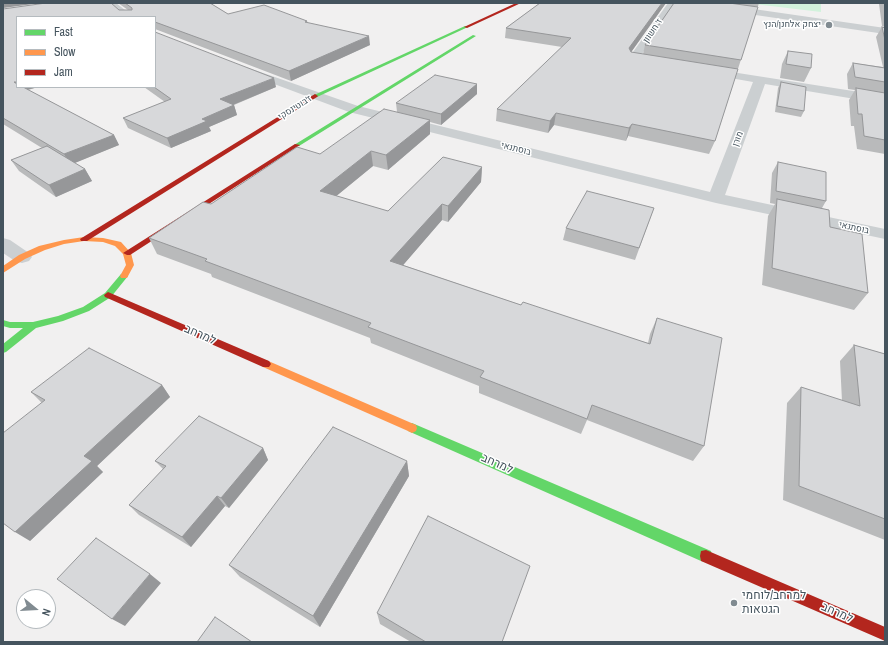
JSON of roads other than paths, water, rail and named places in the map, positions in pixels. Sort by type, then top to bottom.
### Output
[{"type":"street","points":[[111,3],[127,16]]},
{"type":"street","name":"ז'בוטינסקי","points":[[84,239],[315,96],[519,3]]},
{"type":"street","points":[[496,23],[530,3]]},
{"type":"street","name":"ז' חשוון","points":[[671,65],[634,59],[672,3]]},
{"type":"street","points":[[694,3],[885,31]]},
{"type":"street","points":[[127,253],[354,109],[482,32]]},
{"type":"street","name":"בוסתנאי","points":[[234,65],[315,96],[354,109],[716,198],[885,234]]},
{"type":"street","points":[[693,69],[885,100]]},
{"type":"street","name":"מורן","points":[[716,198],[760,80]]},
{"type":"street","points":[[3,270],[22,257],[42,248],[64,242],[84,239],[103,240],[118,244],[127,253],[130,265],[123,279],[108,295],[86,309],[60,319],[33,325],[10,325],[3,323]]},
{"type":"street","points":[[3,244],[22,257]]},
{"type":"street","name":"למרחב","points":[[108,295],[885,634]]},
{"type":"street","points":[[3,349],[33,325]]},
{"type":"place","name":"יצחק אלחנן/הנץ","points":[[829,25]]},
{"type":"place","name":"למרחב/לוחמי הגטאות","points":[[734,603]]}]
